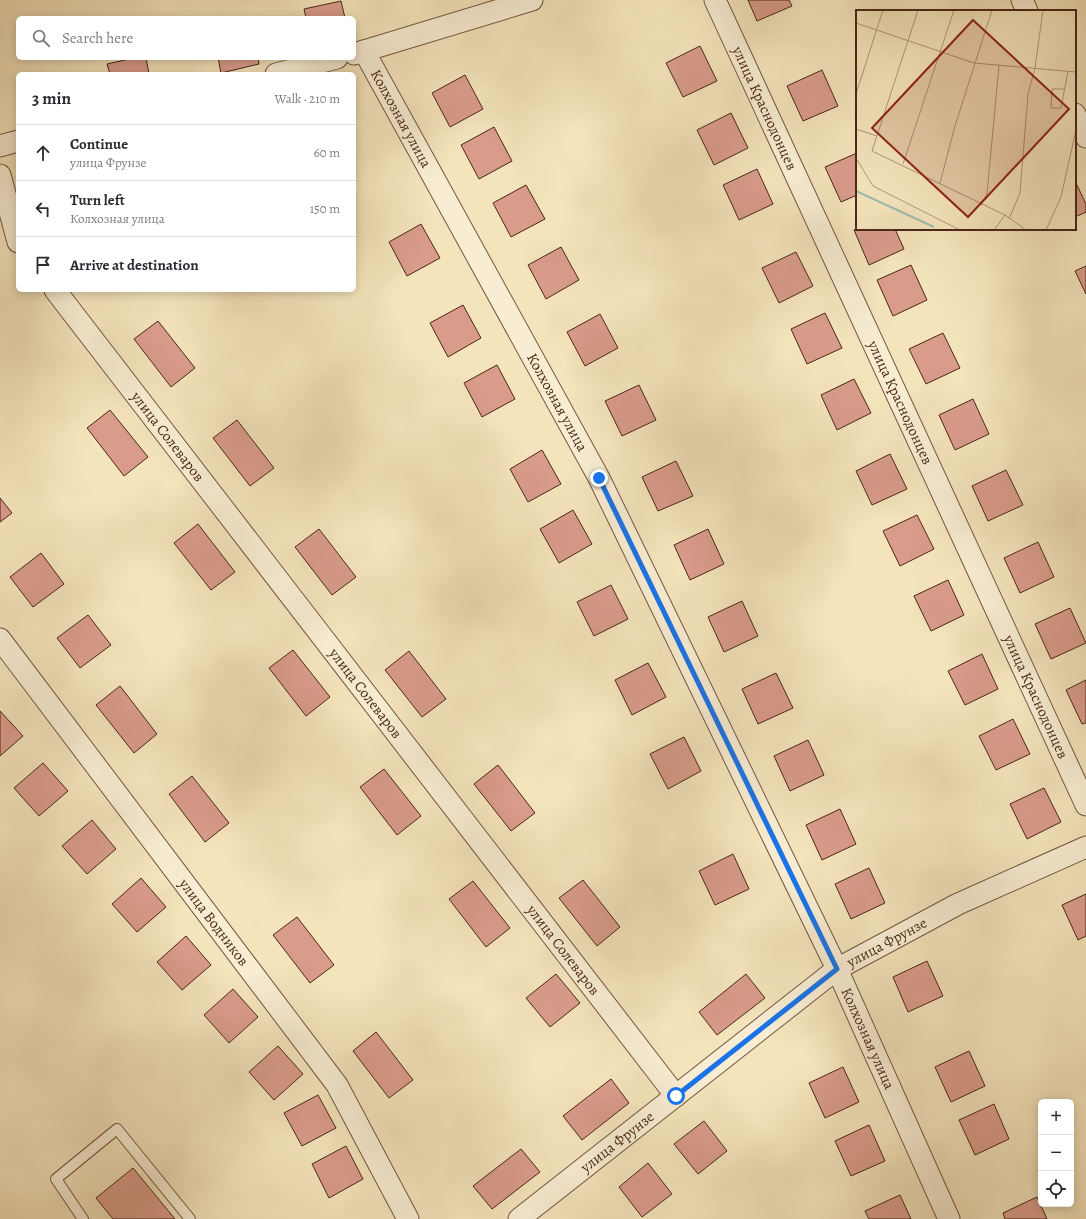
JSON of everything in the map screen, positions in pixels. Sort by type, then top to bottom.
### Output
[{"type":"street","points":[[359,52],[532,0]]},
{"type":"street","name":"улица Краснодонцев","points":[[715,0],[1086,805]]},
{"type":"street","points":[[1022,0],[1027,10]]},
{"type":"street","name":"Колхозная улица","points":[[359,52],[599,478],[837,969],[949,1219]]},
{"type":"street","points":[[284,72],[329,60]]},
{"type":"street","points":[[1076,116],[1086,138]]},
{"type":"street","points":[[0,146],[16,142]]},
{"type":"street","points":[[0,175],[16,235]]},
{"type":"street","name":"улица Солеваров","points":[[57,292],[676,1096]]},
{"type":"street","name":"улица Водников","points":[[0,639],[337,1085],[408,1219]]},
{"type":"street","name":"улица Фрунзе","points":[[519,1219],[837,969],[958,904],[1086,847]]},
{"type":"lane","points":[[83,1219],[56,1179],[117,1129],[190,1219]]},
{"type":"building","points":[[748,0],[789,0],[792,6],[757,21]]},
{"type":"building","points":[[341,1],[345,16],[306,16],[304,9]]},
{"type":"building","points":[[700,46],[717,81],[683,97],[666,63]]},
{"type":"building","points":[[125,60],[146,60],[149,72],[109,72],[107,64]]},
{"type":"building","points":[[218,60],[258,60],[259,64],[221,72]]},
{"type":"building","points":[[822,70],[838,106],[803,121],[787,86]]},
{"type":"building","points":[[465,75],[483,109],[450,127],[432,93]]},
{"type":"building","points":[[731,113],[748,148],[714,165],[697,130]]},
{"type":"building","points":[[494,127],[512,161],[479,179],[461,145]]},
{"type":"building","points":[[856,153],[856,195],[841,202],[825,167]]},
{"type":"building","points":[[757,169],[773,204],[739,220],[723,185]]},
{"type":"building","points":[[1076,183],[1086,204],[1086,212],[1076,217]]},
{"type":"building","points":[[526,185],[545,219],[511,237],[493,203]]},
{"type":"building","points":[[421,224],[440,258],[407,276],[389,242]]},
{"type":"building","points":[[856,229],[856,230],[895,230],[904,249],[869,265],[854,230]]},
{"type":"building","points":[[561,247],[579,280],[546,299],[528,265]]},
{"type":"building","points":[[796,252],[813,286],[779,303],[762,268]]},
{"type":"building","points":[[911,265],[927,300],[893,316],[877,280]]},
{"type":"building","points":[[1086,266],[1086,294],[1075,271]]},
{"type":"building","points":[[463,305],[481,338],[448,357],[430,323]]},
{"type":"building","points":[[825,313],[842,348],[807,364],[791,329]]},
{"type":"building","points":[[600,314],[618,348],[585,366],[567,332]]},
{"type":"building","points":[[158,321],[195,368],[171,387],[134,339]]},
{"type":"building","points":[[943,333],[960,368],[926,384],[909,349]]},
{"type":"building","points":[[497,365],[515,399],[482,417],[464,383]]},
{"type":"building","points":[[854,379],[871,413],[837,430],[821,395]]},
{"type":"building","points":[[639,385],[656,420],[622,436],[605,401]]},
{"type":"building","points":[[973,399],[989,434],[955,450],[939,415]]},
{"type":"building","points":[[110,410],[148,457],[124,476],[87,428]]},
{"type":"building","points":[[237,420],[274,468],[250,486],[213,438]]},
{"type":"building","points":[[542,450],[561,484],[528,502],[510,469]]},
{"type":"building","points":[[890,454],[907,489],[872,505],[856,471]]},
{"type":"building","points":[[676,461],[693,496],[658,511],[642,477]]},
{"type":"building","points":[[1006,470],[1023,505],[988,521],[972,486]]},
{"type":"building","points":[[0,498],[12,513],[0,522]]},
{"type":"building","points":[[573,510],[592,544],[559,563],[540,529]]},
{"type":"building","points":[[917,515],[934,549],[900,566],[883,531]]},
{"type":"building","points":[[198,524],[235,572],[211,590],[174,543]]},
{"type":"building","points":[[319,529],[356,577],[332,595],[295,547]]},
{"type":"building","points":[[708,529],[724,564],[690,580],[674,545]]},
{"type":"building","points":[[1038,542],[1054,577],[1020,593],[1004,558]]},
{"type":"building","points":[[41,553],[64,584],[33,607],[10,577]]},
{"type":"building","points":[[948,580],[964,615],[931,631],[914,596]]},
{"type":"building","points":[[611,585],[628,619],[594,636],[577,602]]},
{"type":"building","points":[[742,601],[758,636],[724,652],[708,617]]},
{"type":"building","points":[[1070,608],[1086,643],[1051,659],[1035,624]]},
{"type":"building","points":[[88,615],[111,645],[80,668],[57,638]]},
{"type":"building","points":[[293,650],[330,697],[306,716],[269,668]]},
{"type":"building","points":[[409,651],[446,699],[422,717],[385,670]]},
{"type":"building","points":[[982,654],[998,689],[965,705],[948,671]]},
{"type":"building","points":[[648,663],[666,697],[632,715],[615,680]]},
{"type":"building","points":[[776,673],[793,708],[758,724],[742,689]]},
{"type":"building","points":[[1086,680],[1086,723],[1082,724],[1066,690]]},
{"type":"building","points":[[120,686],[157,734],[134,753],[96,705]]},
{"type":"building","points":[[0,711],[23,736],[0,756]]},
{"type":"building","points":[[1013,719],[1030,754],[996,770],[979,736]]},
{"type":"building","points":[[684,737],[701,771],[668,789],[650,754]]},
{"type":"building","points":[[808,740],[824,775],[790,791],[774,756]]},
{"type":"building","points":[[43,763],[68,791],[39,816],[14,788]]},
{"type":"building","points":[[498,765],[535,813],[511,831],[474,784]]},
{"type":"building","points":[[384,769],[421,816],[397,835],[360,787]]},
{"type":"building","points":[[192,776],[229,823],[205,842],[169,794]]},
{"type":"building","points":[[1044,788],[1061,822],[1027,839],[1010,804]]},
{"type":"building","points":[[840,809],[856,844],[822,860],[806,825]]},
{"type":"building","points":[[92,820],[116,849],[87,874],[62,846]]},
{"type":"building","points":[[733,854],[749,889],[715,905],[699,871]]},
{"type":"building","points":[[869,868],[885,903],[851,919],[835,884]]},
{"type":"building","points":[[141,878],[166,907],[137,932],[112,904]]},
{"type":"building","points":[[583,880],[620,927],[597,946],[559,898]]},
{"type":"building","points":[[473,881],[510,928],[486,947],[449,899]]},
{"type":"building","points":[[1086,894],[1086,936],[1078,940],[1062,905]]},
{"type":"building","points":[[297,917],[334,965],[310,983],[273,935]]},
{"type":"building","points":[[186,936],[211,965],[182,990],[157,962]]},
{"type":"building","points":[[927,961],[943,996],[908,1012],[893,977]]},
{"type":"building","points":[[556,974],[580,1003],[550,1027],[526,998]]},
{"type":"building","points":[[746,974],[765,998],[717,1035],[699,1012]]},
{"type":"building","points":[[233,989],[258,1017],[229,1043],[204,1015]]},
{"type":"building","points":[[376,1032],[413,1080],[389,1098],[353,1051]]},
{"type":"building","points":[[278,1046],[303,1074],[274,1100],[249,1072]]},
{"type":"building","points":[[969,1051],[985,1086],[951,1102],[935,1067]]},
{"type":"building","points":[[843,1067],[859,1102],[825,1118],[809,1083]]},
{"type":"building","points":[[611,1079],[629,1103],[582,1140],[563,1116]]},
{"type":"building","points":[[318,1095],[336,1128],[302,1146],[284,1113]]},
{"type":"building","points":[[994,1104],[1009,1139],[975,1155],[959,1120]]},
{"type":"building","points":[[704,1121],[727,1151],[698,1174],[674,1144]]},
{"type":"building","points":[[869,1125],[885,1161],[851,1176],[835,1141]]},
{"type":"building","points":[[346,1146],[363,1179],[329,1198],[312,1164]]},
{"type":"building","points":[[521,1149],[540,1172],[492,1209],[473,1186]]},
{"type":"building","points":[[648,1163],[672,1194],[642,1217],[619,1187]]},
{"type":"building","points":[[133,1168],[175,1219],[113,1219],[96,1198]]},
{"type":"building","points":[[900,1195],[911,1219],[869,1219],[865,1211]]},
{"type":"building","points":[[1037,1197],[1038,1207],[1042,1207],[1047,1219],[1005,1219],[1003,1213]]},
{"type":"route","points":[[599,478],[837,969],[676,1096]]}]
